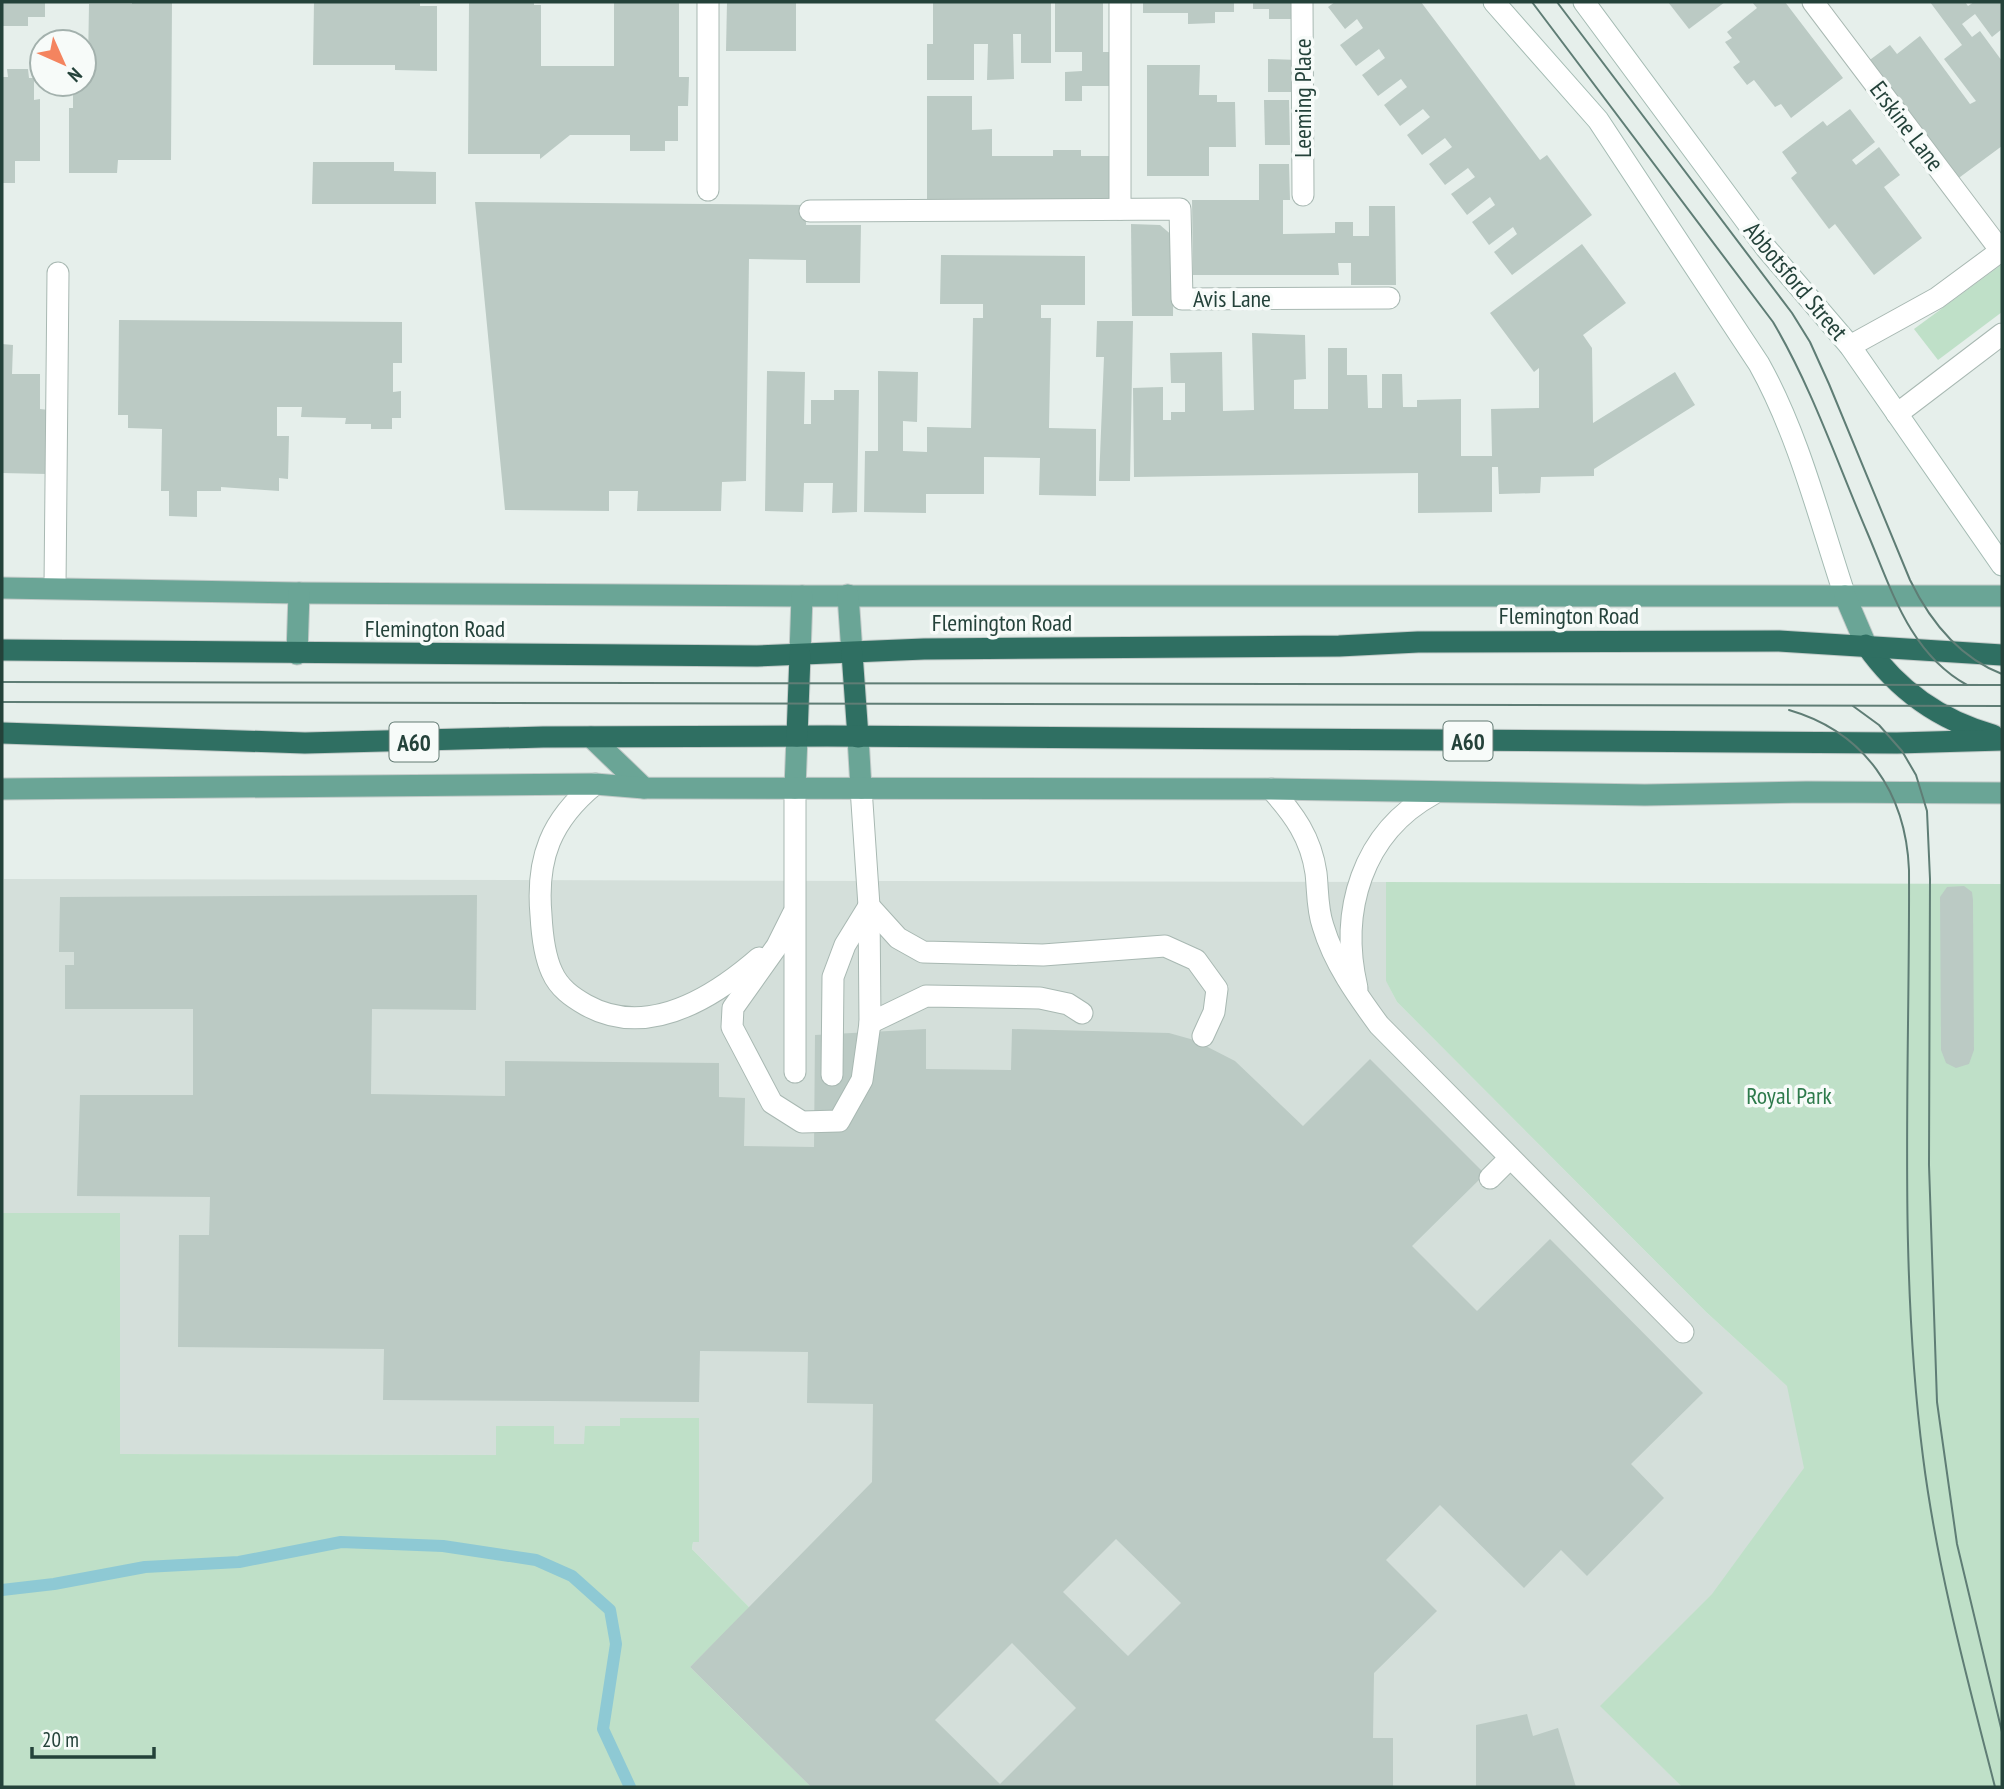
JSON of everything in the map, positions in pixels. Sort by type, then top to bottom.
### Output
[{"type":"highway","name":"Flemington Road","points":[[2,650],[297,654],[800,654],[925,649],[1339,646],[1418,642],[1779,641],[2002,655]]},
{"type":"highway","points":[[1866,645],[1888,675],[1925,706],[1964,725],[2002,739]]},
{"type":"highway","points":[[852,653],[858,737]]},
{"type":"highway","points":[[797,736],[800,654]]},
{"type":"highway","name":"A60","points":[[2,733],[305,743],[797,736],[1896,743],[2002,739]]},
{"type":"main road","name":"Flemington Road","points":[[2,588],[802,596],[2002,596]]},
{"type":"main road","points":[[297,654],[299,593]]},
{"type":"main road","points":[[848,594],[852,653]]},
{"type":"main road","points":[[800,654],[802,596]]},
{"type":"main road","points":[[1844,597],[1866,645]]},
{"type":"main road","points":[[795,788],[797,736]]},
{"type":"main road","points":[[591,737],[644,788]]},
{"type":"main road","points":[[858,737],[862,788]]},
{"type":"main road","name":"A60","points":[[2,789],[595,784],[644,788],[1270,789],[1433,794],[2002,793]]},
{"type":"street","points":[[708,2],[708,190]]},
{"type":"street","points":[[1120,2],[1120,209]]},
{"type":"street","name":"Leeming Place","points":[[1302,2],[1303,195]]},
{"type":"street","points":[[1494,2],[1598,120],[1759,364],[1774,392],[1809,483],[1844,597]]},
{"type":"street","name":"Abbotsford Street","points":[[1584,2],[1766,248],[1850,346],[2002,565]]},
{"type":"street","name":"Erskine Lane","points":[[1814,2],[2002,250]]},
{"type":"street","name":"Avis Lane","points":[[810,211],[1180,209],[1182,299],[1389,298]]},
{"type":"street","points":[[1850,346],[1937,298],[2002,250]]},
{"type":"street","points":[[55,587],[58,273]]},
{"type":"street","points":[[1898,414],[2002,334]]},
{"type":"street","points":[[595,784],[569,807],[557,824],[543,859],[540,885],[542,935],[548,962],[556,981],[574,999],[609,1014],[630,1017],[673,1011],[730,982],[769,950],[789,923]]},
{"type":"street","points":[[795,788],[789,923],[795,1072]]},
{"type":"street","points":[[789,923],[740,996],[731,1018],[735,1037],[772,1103],[802,1122],[839,1121],[862,1080],[870,1023],[869,906],[862,788]]},
{"type":"street","points":[[1270,789],[1290,809],[1306,836],[1315,871],[1322,925],[1339,965],[1388,1036],[1683,1332]]},
{"type":"street","points":[[1360,997],[1353,966],[1352,929],[1362,871],[1384,834],[1414,806],[1433,794]]},
{"type":"street","points":[[869,906],[898,937],[923,952],[1043,955],[1165,946],[1196,960],[1217,989],[1214,1012],[1203,1036]]},
{"type":"street","points":[[832,1075],[833,977],[845,945],[869,906]]},
{"type":"street","points":[[870,1023],[926,996],[1040,998],[1068,1004],[1082,1013]]},
{"type":"street","points":[[1490,1178],[1510,1158]]},
{"type":"shaded area","points":[[4,879],[1386,882],[1386,980],[1397,1002],[1706,1312],[1857,1449],[1601,1706],[1682,1787],[811,1787],[690,1667],[750,1608],[692,1549],[693,1542],[699,1541],[698,1418],[620,1418],[621,1426],[585,1426],[585,1444],[554,1444],[554,1427],[496,1426],[497,1455],[120,1454],[120,1213],[2,1213]]},
{"type":"green space","points":[[2001,265],[2002,312],[1938,360],[1914,329]]},
{"type":"green space","name":"Royal Park","points":[[1386,882],[2002,884],[2002,1787],[1682,1787],[1600,1706],[1712,1594],[1804,1468],[1787,1386],[1706,1312],[1397,1002],[1386,981]]},
{"type":"green space","points":[[2,1213],[120,1213],[120,1454],[496,1455],[496,1426],[554,1426],[554,1444],[584,1444],[585,1426],[620,1426],[620,1418],[699,1418],[699,1542],[693,1542],[692,1549],[750,1608],[690,1667],[811,1787],[2,1787]]},
{"type":"building","points":[[2,2],[45,2],[45,17],[28,17],[28,26],[2,26]]},
{"type":"building","points":[[172,2],[171,160],[118,160],[117,173],[69,173],[69,108],[73,108],[73,98],[98,98],[98,28],[89,28],[89,4]]},
{"type":"building","points":[[314,2],[420,2],[420,6],[437,6],[437,71],[395,70],[395,65],[313,65]]},
{"type":"building","points":[[469,2],[534,2],[534,5],[541,5],[541,66],[614,66],[614,2],[679,2],[679,77],[689,77],[688,106],[678,106],[678,141],[665,141],[665,151],[630,151],[630,135],[570,135],[540,159],[540,154],[468,154]]},
{"type":"building","points":[[727,2],[796,2],[796,51],[726,51]]},
{"type":"building","points":[[933,2],[1051,2],[1051,63],[1021,63],[1021,34],[1013,34],[1014,79],[987,80],[988,44],[974,44],[974,80],[927,80],[927,44],[933,44]]},
{"type":"building","points":[[1055,2],[1103,2],[1103,52],[1113,52],[1114,86],[1082,86],[1082,101],[1065,101],[1065,72],[1082,71],[1082,52],[1055,52]]},
{"type":"building","points":[[1143,2],[1234,2],[1234,12],[1215,12],[1215,23],[1188,24],[1188,13],[1143,13]]},
{"type":"building","points":[[1253,2],[1295,2],[1295,19],[1269,19],[1269,9],[1253,9]]},
{"type":"building","points":[[1335,2],[1421,2],[1540,160],[1547,155],[1592,215],[1512,275],[1494,252],[1517,234],[1513,227],[1489,245],[1472,222],[1495,205],[1490,197],[1467,215],[1451,194],[1475,177],[1468,168],[1445,185],[1429,164],[1452,147],[1445,138],[1422,155],[1407,135],[1430,117],[1423,109],[1400,126],[1384,105],[1407,87],[1401,79],[1378,96],[1362,75],[1385,58],[1379,49],[1356,66],[1340,45],[1363,28],[1357,19],[1345,29],[1328,7]]},
{"type":"building","points":[[1668,2],[1725,2],[1689,29]]},
{"type":"building","points":[[1752,2],[1785,2],[1843,78],[1791,118],[1781,104],[1775,107],[1754,80],[1747,85],[1733,67],[1740,62],[1725,42],[1732,38],[1727,32],[1757,8]]},
{"type":"building","points":[[1930,2],[1965,2],[1968,6],[1974,2],[2002,2],[2002,29],[1992,37],[1975,14],[1962,24],[1972,37],[1980,31],[2002,61],[2002,146],[1956,180],[1867,62],[1890,45],[1897,54],[1920,36],[1970,104],[1976,101],[1944,59],[1962,45]]},
{"type":"building","points":[[1268,59],[1299,60],[1299,92],[1268,92]]},
{"type":"building","points":[[1147,65],[1200,65],[1199,95],[1217,95],[1217,102],[1235,102],[1236,147],[1209,147],[1209,176],[1147,176]]},
{"type":"building","points":[[7,69],[28,69],[28,98],[40,99],[40,161],[15,161],[15,183],[2,183],[2,77],[8,77]]},
{"type":"building","points":[[927,96],[972,96],[972,130],[992,129],[992,156],[1053,156],[1053,150],[1081,150],[1081,156],[1111,156],[1111,199],[927,201]]},
{"type":"building","points":[[1264,100],[1289,100],[1290,145],[1265,145]]},
{"type":"building","points":[[1850,109],[1875,142],[1852,160],[1856,165],[1879,147],[1900,175],[1884,187],[1922,238],[1874,275],[1835,224],[1829,229],[1808,201],[1791,178],[1797,173],[1782,152],[1823,121],[1827,126]]},
{"type":"building","points":[[313,162],[394,162],[394,171],[436,172],[436,204],[312,204]]},
{"type":"building","points":[[1259,164],[1289,164],[1290,200],[1283,200],[1283,234],[1335,233],[1335,222],[1353,222],[1353,236],[1369,236],[1369,206],[1395,206],[1396,285],[1351,285],[1351,263],[1338,263],[1339,275],[1193,275],[1192,200],[1259,200]]},
{"type":"building","points":[[475,202],[807,205],[806,225],[861,225],[860,283],[806,283],[806,260],[749,259],[746,481],[722,482],[721,511],[637,511],[638,491],[609,491],[609,511],[505,510]]},
{"type":"building","points":[[1131,224],[1160,225],[1174,237],[1173,316],[1132,316]]},
{"type":"building","points":[[1582,244],[1626,303],[1583,335],[1592,348],[1593,423],[1675,372],[1695,405],[1594,469],[1594,476],[1541,477],[1540,493],[1499,494],[1498,467],[1492,467],[1492,512],[1418,513],[1418,473],[1134,477],[1133,388],[1163,387],[1163,420],[1171,420],[1171,412],[1185,412],[1185,383],[1171,383],[1170,353],[1222,352],[1223,411],[1254,410],[1252,333],[1305,335],[1306,379],[1294,380],[1294,409],[1328,409],[1328,348],[1347,348],[1347,375],[1367,375],[1368,408],[1382,408],[1382,374],[1402,374],[1403,407],[1417,407],[1417,400],[1461,399],[1461,456],[1492,456],[1491,409],[1539,408],[1539,368],[1534,372],[1490,313]]},
{"type":"building","points":[[941,255],[1085,256],[1085,305],[1041,305],[1041,318],[1051,318],[1049,428],[1096,429],[1096,496],[1039,495],[1040,458],[984,457],[984,494],[926,494],[926,513],[864,512],[865,451],[878,451],[878,371],[918,372],[917,422],[903,421],[903,451],[927,452],[927,427],[971,428],[973,318],[983,318],[983,304],[940,304]]},
{"type":"building","points":[[119,320],[402,322],[402,363],[393,363],[393,392],[401,391],[401,418],[392,418],[392,429],[371,429],[371,424],[345,424],[346,418],[301,417],[302,407],[277,407],[277,436],[289,436],[288,479],[279,478],[279,491],[221,487],[221,491],[197,491],[197,517],[169,516],[169,491],[161,491],[162,429],[128,428],[128,415],[118,415]]},
{"type":"building","points":[[1097,321],[1133,321],[1130,481],[1099,481],[1104,357],[1096,357]]},
{"type":"building","points":[[2,344],[13,345],[12,374],[40,374],[40,409],[49,410],[47,474],[2,473]]},
{"type":"building","points":[[767,371],[805,372],[804,424],[811,424],[811,400],[834,400],[834,390],[859,390],[857,512],[832,513],[833,483],[804,483],[803,512],[765,511]]},
{"type":"building","points":[[1964,886],[1972,892],[1973,900],[1974,1050],[1969,1064],[1956,1068],[1946,1063],[1941,1050],[1940,897],[1947,887]]},
{"type":"building","points":[[477,895],[476,1010],[372,1009],[371,1094],[505,1096],[505,1061],[719,1063],[719,1097],[745,1098],[744,1146],[814,1147],[815,1035],[926,1029],[926,1069],[1011,1070],[1012,1029],[1169,1033],[1194,1040],[1235,1061],[1303,1126],[1370,1059],[1485,1174],[1412,1246],[1477,1311],[1550,1239],[1703,1393],[1631,1464],[1664,1498],[1587,1576],[1561,1550],[1524,1588],[1440,1505],[1386,1560],[1437,1611],[1374,1673],[1373,1738],[1393,1738],[1393,1787],[811,1787],[690,1667],[872,1482],[873,1404],[807,1403],[808,1352],[700,1351],[699,1402],[383,1400],[384,1349],[178,1347],[179,1235],[209,1235],[210,1197],[77,1196],[80,1095],[193,1095],[193,1009],[65,1009],[65,965],[74,965],[74,952],[59,952],[60,897]],"holes":[[[1116,1539],[1181,1603],[1128,1656],[1063,1592]],[[1012,1643],[1076,1708],[1000,1784],[935,1720]]]},
{"type":"building","points":[[1527,1714],[1533,1736],[1558,1728],[1576,1787],[1476,1787],[1476,1725]]},
{"type":"waterway","points":[[2,1590],[54,1584],[145,1567],[239,1562],[341,1542],[443,1546],[536,1560],[572,1576],[610,1610],[616,1644],[603,1729],[630,1787]]},
{"type":"tram line","points":[[1532,2],[1773,322],[1812,399],[1904,618],[1930,655],[1947,672],[1967,685]]},
{"type":"tram line","points":[[1557,2],[1792,313],[1810,342],[1910,580],[1927,610],[1959,648],[1986,667],[2002,674]]},
{"type":"tram line","points":[[2,682],[2002,685]]},
{"type":"tram line","points":[[2,702],[2002,706]]},
{"type":"tram line","points":[[1853,706],[1879,725],[1902,751],[1916,775],[1927,811],[1930,879],[1929,1165],[1937,1402],[1957,1544],[2002,1732]]},
{"type":"tram line","points":[[1789,710],[1816,720],[1839,733],[1860,750],[1890,791],[1906,842],[1909,870],[1908,1237],[1915,1384],[1936,1540],[1995,1787]]}]
